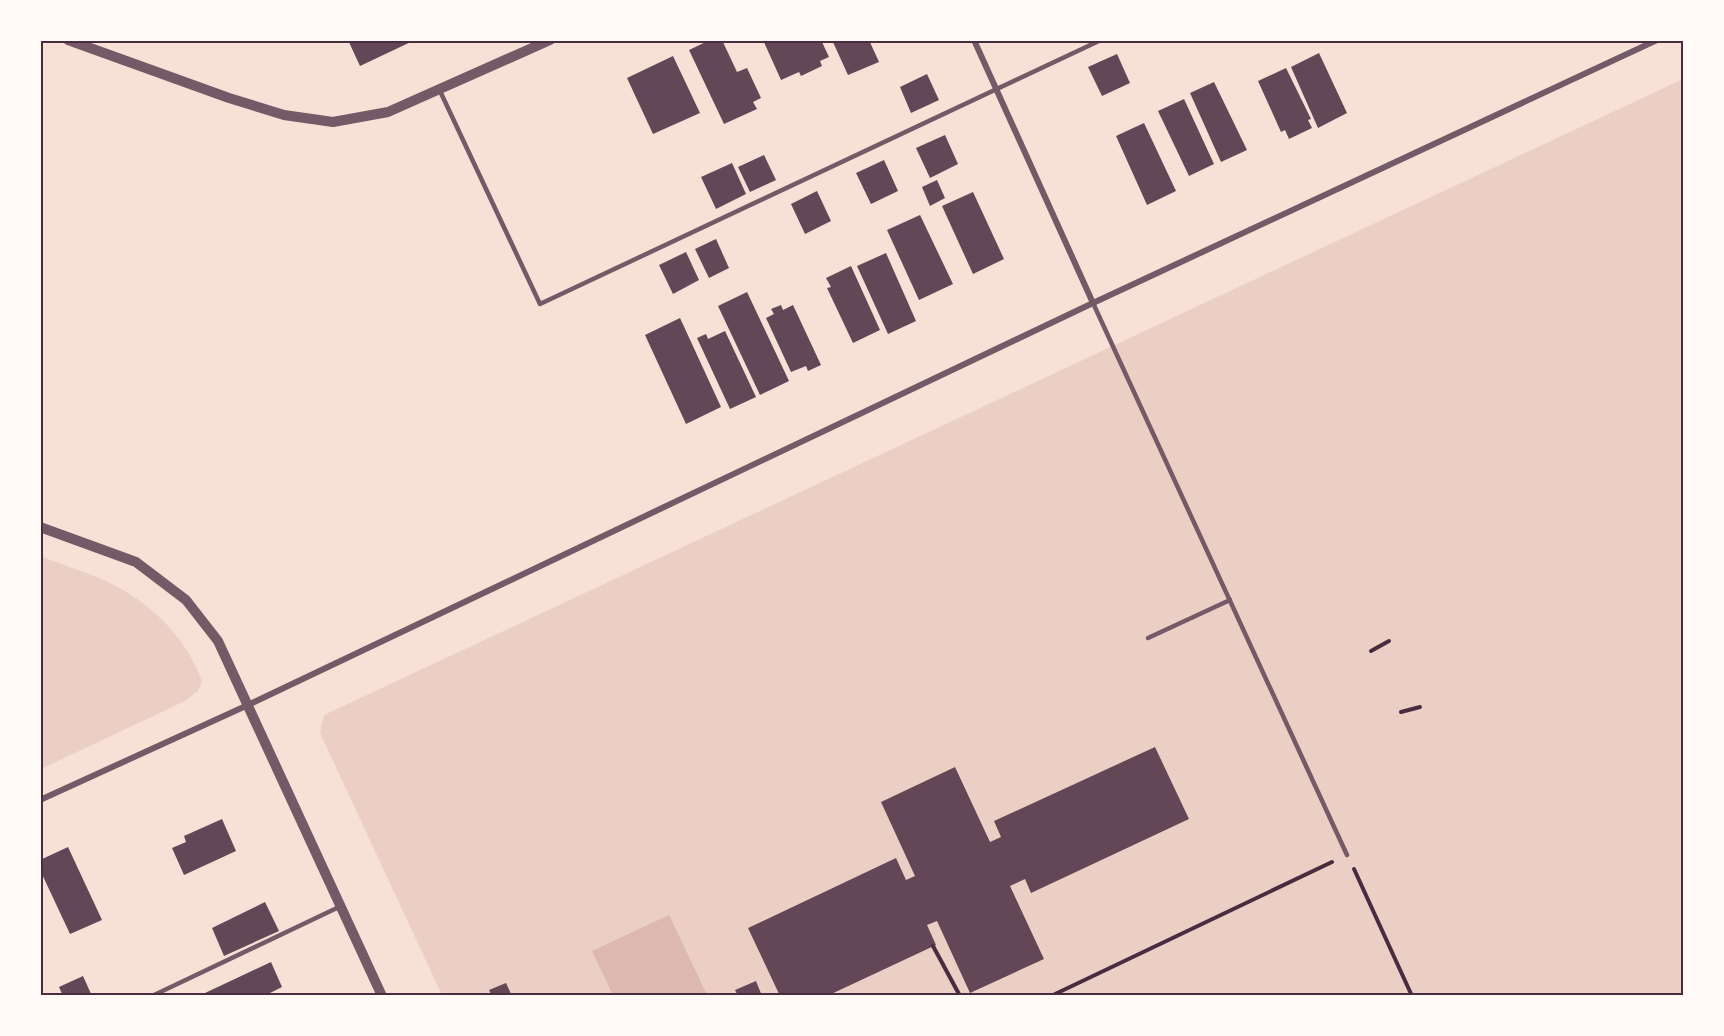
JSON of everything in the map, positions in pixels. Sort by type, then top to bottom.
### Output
[{"type":"street","points":[[68,40],[229,98],[284,115],[333,122],[388,112],[550,40]]},
{"type":"street","points":[[974,40],[1093,303]]},
{"type":"street","points":[[40,800],[248,705],[1093,303],[1657,40]]},
{"type":"street","points":[[40,527],[136,562],[186,600],[218,642],[382,996]]},
{"type":"lane","points":[[440,90],[540,304],[1101,40]]},
{"type":"lane","points":[[1093,303],[1347,855]]},
{"type":"lane","points":[[1148,638],[1230,600]]},
{"type":"lane","points":[[152,996],[341,906]]},
{"type":"path","points":[[1371,651],[1389,641]]},
{"type":"path","points":[[1401,712],[1419,707]]},
{"type":"path","points":[[1051,996],[1347,855],[1412,996]]},
{"type":"path","points":[[933,946],[960,996]]},
{"type":"shaded area","points":[[1683,79],[1683,995],[442,995],[320,733],[324,715]]},
{"type":"shaded area","points":[[41,556],[129,593],[155,613],[178,637],[202,681],[198,691],[185,701],[41,769]]},
{"type":"shaded area","points":[[669,915],[707,995],[613,995],[592,951]]},
{"type":"building","points":[[348,40],[415,40],[360,66]]},
{"type":"building","points":[[710,40],[722,40],[737,72],[747,68],[761,98],[753,102],[757,109],[724,124],[689,50]]},
{"type":"building","points":[[763,40],[821,40],[829,57],[820,61],[822,66],[801,76],[799,72],[781,80]]},
{"type":"building","points":[[832,40],[869,40],[879,62],[848,75]]},
{"type":"building","points":[[1319,53],[1347,113],[1318,128],[1291,67]]},
{"type":"building","points":[[1117,54],[1130,83],[1102,96],[1088,67]]},
{"type":"building","points":[[673,56],[700,113],[653,134],[627,78]]},
{"type":"building","points":[[1286,68],[1311,119],[1308,120],[1312,128],[1289,139],[1285,130],[1281,132],[1258,81]]},
{"type":"building","points":[[927,74],[939,100],[911,113],[900,87]]},
{"type":"building","points":[[1214,82],[1247,150],[1221,162],[1190,93]]},
{"type":"building","points":[[1184,99],[1214,164],[1189,176],[1158,111]]},
{"type":"building","points":[[1144,123],[1176,191],[1147,205],[1116,136]]},
{"type":"building","points":[[945,135],[958,164],[930,178],[916,148]]},
{"type":"building","points":[[764,155],[776,180],[750,192],[738,167]]},
{"type":"building","points":[[884,160],[898,191],[871,204],[856,173]]},
{"type":"building","points":[[732,163],[746,194],[716,209],[701,177]]},
{"type":"building","points":[[937,180],[945,198],[930,206],[922,187]]},
{"type":"building","points":[[817,191],[831,221],[805,234],[791,204]]},
{"type":"building","points":[[973,192],[1004,259],[973,274],[942,206]]},
{"type":"building","points":[[920,215],[953,284],[919,300],[887,230]]},
{"type":"building","points":[[716,239],[729,268],[709,278],[695,249]]},
{"type":"building","points":[[686,252],[699,280],[673,294],[659,265]]},
{"type":"building","points":[[886,253],[916,321],[888,334],[857,266]]},
{"type":"building","points":[[851,266],[880,330],[853,343],[827,288],[831,287],[826,278]]},
{"type":"building","points":[[747,292],[789,381],[760,395],[718,306]]},
{"type":"building","points":[[781,305],[783,310],[793,305],[821,365],[808,371],[806,366],[791,372],[766,318],[774,314],[771,309]]},
{"type":"building","points":[[680,318],[721,407],[686,424],[645,335]]},
{"type":"building","points":[[725,331],[756,397],[730,409],[697,338],[706,334],[708,339]]},
{"type":"building","points":[[1155,747],[1189,819],[1031,893],[1025,879],[1010,886],[1044,959],[970,993],[937,921],[927,925],[936,945],[827,996],[780,996],[748,928],[896,858],[906,880],[915,876],[881,802],[955,767],[990,842],[1001,837],[994,821]]},
{"type":"building","points":[[222,819],[236,851],[184,875],[172,848],[186,842],[184,836]]},
{"type":"building","points":[[68,847],[102,920],[70,934],[40,870],[40,860]]},
{"type":"building","points":[[265,902],[279,931],[224,956],[212,928]]},
{"type":"building","points":[[271,962],[282,987],[264,996],[206,996],[205,993]]},
{"type":"building","points":[[83,976],[92,996],[63,996],[59,987]]},
{"type":"building","points":[[756,981],[762,996],[738,996],[735,990]]},
{"type":"building","points":[[506,983],[512,996],[492,996],[489,990]]}]
